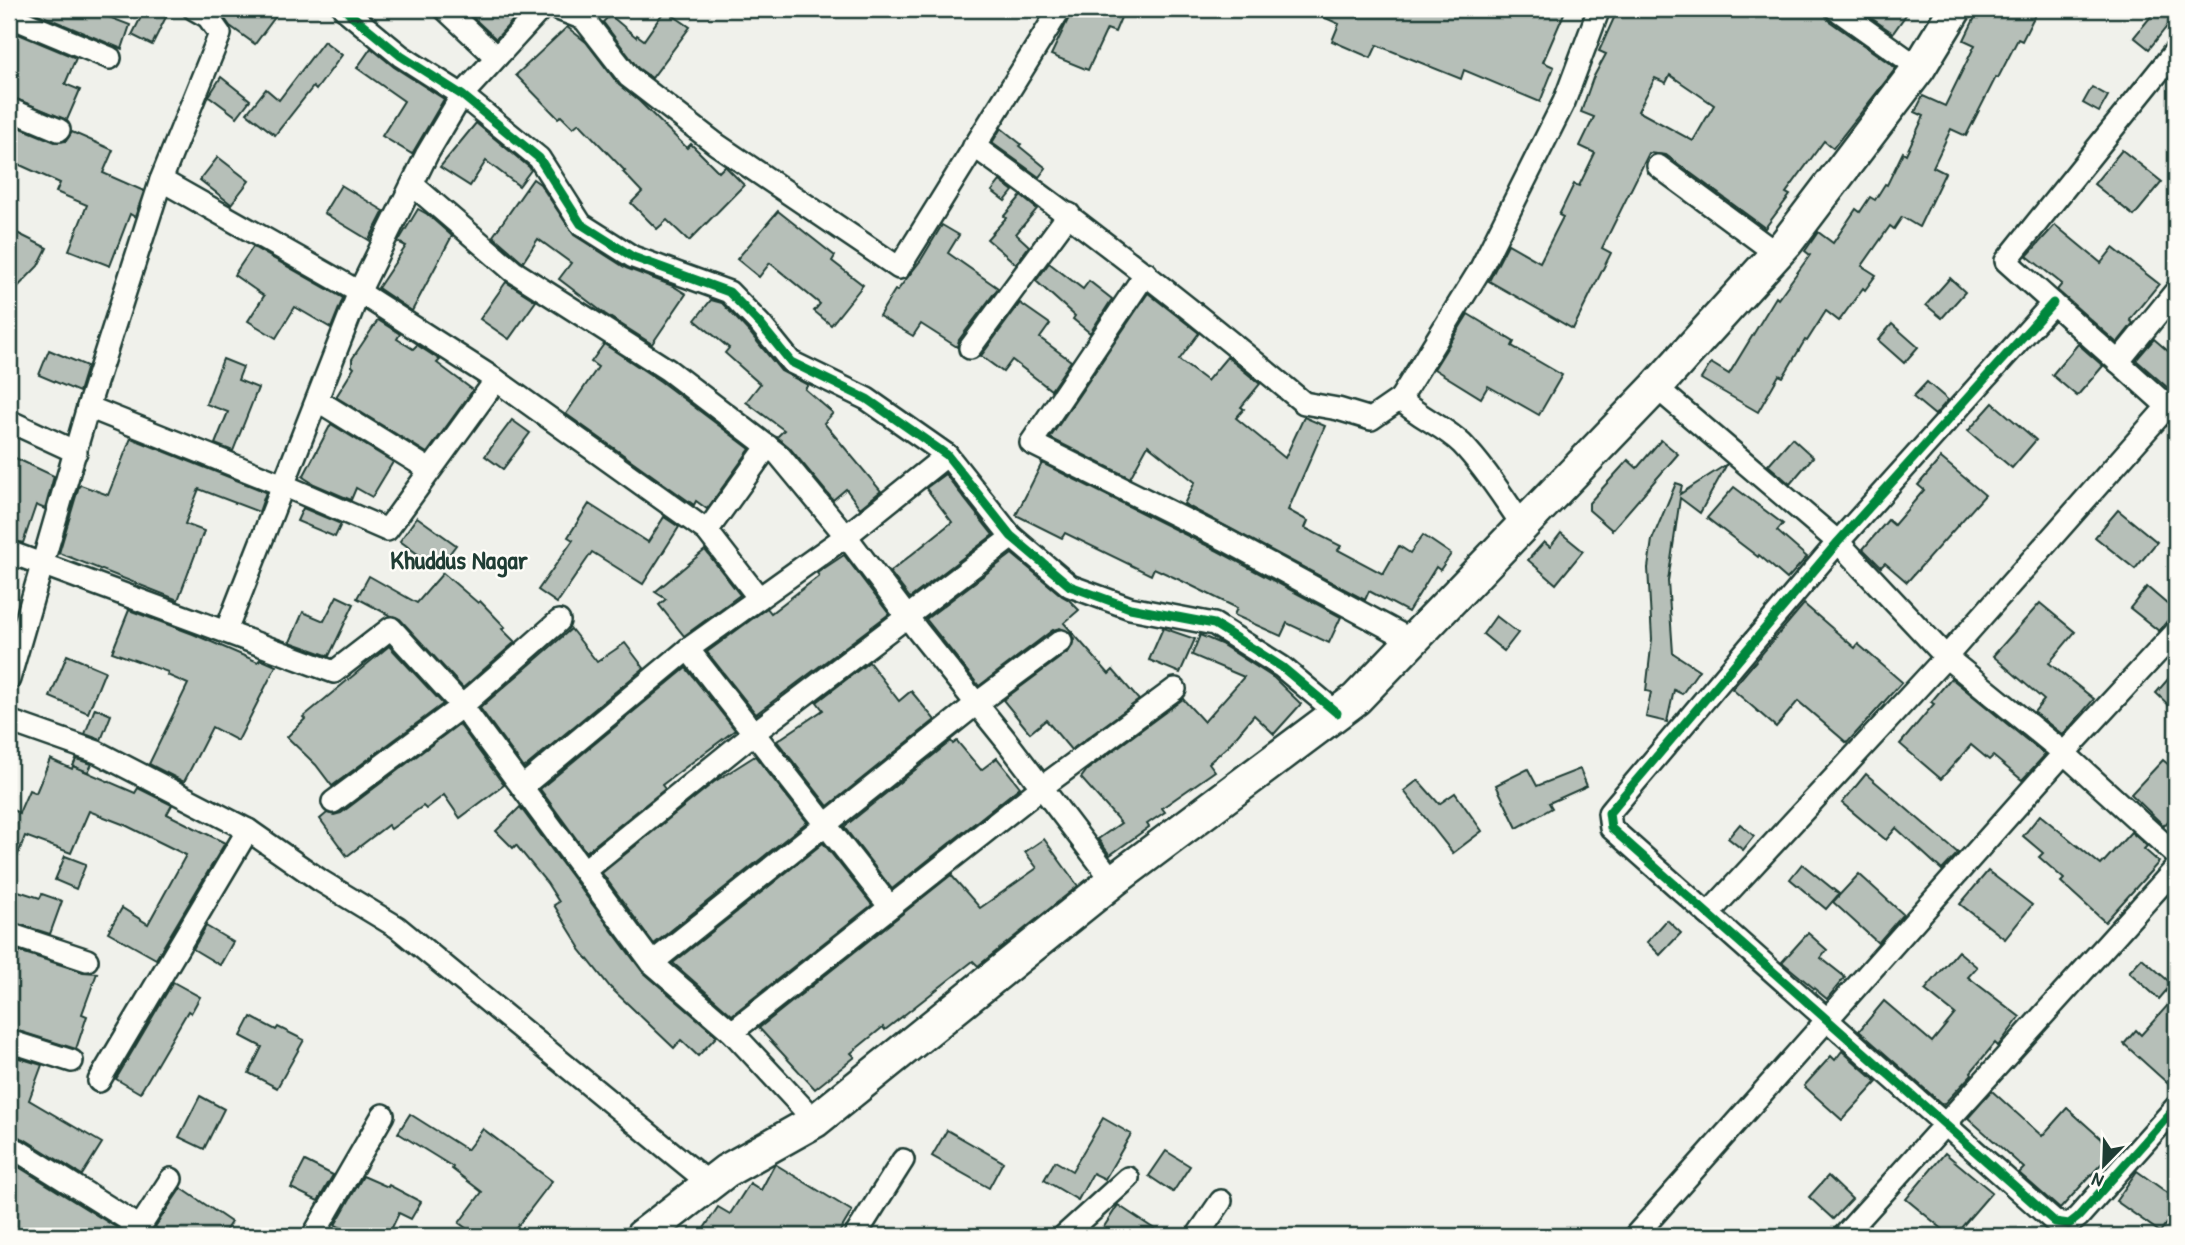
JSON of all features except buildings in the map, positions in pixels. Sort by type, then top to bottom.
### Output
[{"type":"main road","points":[[642,1236],[726,1171],[815,1121],[1113,881],[1356,699],[1524,527],[1777,254],[1919,68],[1955,9]]},
{"type":"street","points":[[9,679],[88,407],[161,180],[220,34],[208,17],[194,9]]},
{"type":"street","points":[[344,9],[401,56],[462,95],[539,159],[581,224],[633,257],[729,292],[791,362],[867,399],[947,455],[1012,537],[1070,586],[1130,608],[1214,624],[1282,667],[1337,713]]},
{"type":"street","points":[[445,9],[496,57]]},
{"type":"street","points":[[226,631],[359,292],[427,154],[462,95],[541,9]]},
{"type":"street","points":[[558,9],[589,14],[629,77],[716,144],[899,268],[1059,9]]},
{"type":"street","points":[[974,146],[1069,214],[1304,403],[1371,419],[1400,399],[1481,268],[1564,102],[1599,9]]},
{"type":"street","points":[[1836,9],[1919,68]]},
{"type":"street","points":[[9,16],[110,58]]},
{"type":"street","points":[[1708,914],[2172,410],[2006,261],[2176,50]]},
{"type":"street","points":[[9,109],[59,130]]},
{"type":"street","points":[[1658,166],[1777,254]]},
{"type":"street","points":[[161,180],[359,292],[496,380],[707,531],[759,598]]},
{"type":"street","points":[[413,185],[513,271],[668,370],[779,455],[846,536],[1113,881]]},
{"type":"street","points":[[970,348],[1069,214]]},
{"type":"street","points":[[1146,274],[1031,443],[1224,539],[1413,640]]},
{"type":"street","points":[[2118,362],[2176,291]]},
{"type":"street","points":[[2053,303],[1838,542],[1609,813],[1611,828],[2055,1222],[2069,1224],[2078,1217],[2176,1107]]},
{"type":"street","points":[[88,407],[387,530],[496,380]]},
{"type":"street","points":[[1656,387],[1838,542],[1946,657],[2064,753],[2176,856]]},
{"type":"street","points":[[1400,399],[1413,412],[1460,442],[1524,527]]},
{"type":"street","points":[[317,400],[430,470]]},
{"type":"street","points":[[9,421],[76,452]]},
{"type":"street","points":[[707,531],[768,446]]},
{"type":"street","points":[[522,787],[688,649],[846,536],[947,455]]},
{"type":"street","points":[[585,870],[754,733],[1012,537]]},
{"type":"street","points":[[9,552],[334,672],[391,628],[462,706],[652,962],[732,1032],[815,1121]]},
{"type":"street","points":[[333,802],[462,706],[559,621]]},
{"type":"street","points":[[1635,1236],[2064,753],[2176,632]]},
{"type":"street","points":[[652,962],[976,704],[1061,641]]},
{"type":"street","points":[[688,649],[890,907]]},
{"type":"street","points":[[732,1032],[1041,787],[1175,689]]},
{"type":"street","points":[[9,721],[97,752],[248,830],[321,881],[397,927],[710,1184]]},
{"type":"street","points":[[99,1081],[248,830]]},
{"type":"street","points":[[1844,1236],[2176,867]]},
{"type":"street","points":[[9,934],[88,960]]},
{"type":"street","points":[[9,1041],[72,1061]]},
{"type":"street","points":[[313,1236],[383,1115]]},
{"type":"street","points":[[9,1147],[137,1232],[171,1179]]},
{"type":"street","points":[[855,1236],[903,1160]]},
{"type":"street","points":[[1064,1236],[1128,1178]]},
{"type":"street","points":[[1197,1236],[1221,1201]]},
{"type":"cycle path","points":[[344,9],[401,56],[462,95],[539,158],[581,224],[633,257],[729,292],[791,362],[867,399],[947,455],[1011,536],[1070,586],[1130,608],[1214,624],[1282,667],[1337,713]]},
{"type":"cycle path","points":[[2053,303],[1838,542],[1609,813],[1611,828],[2055,1222],[2069,1224],[2078,1217],[2176,1107]]},
{"type":"district","name":"Khuddus Nagar","points":[[459,559]]}]
